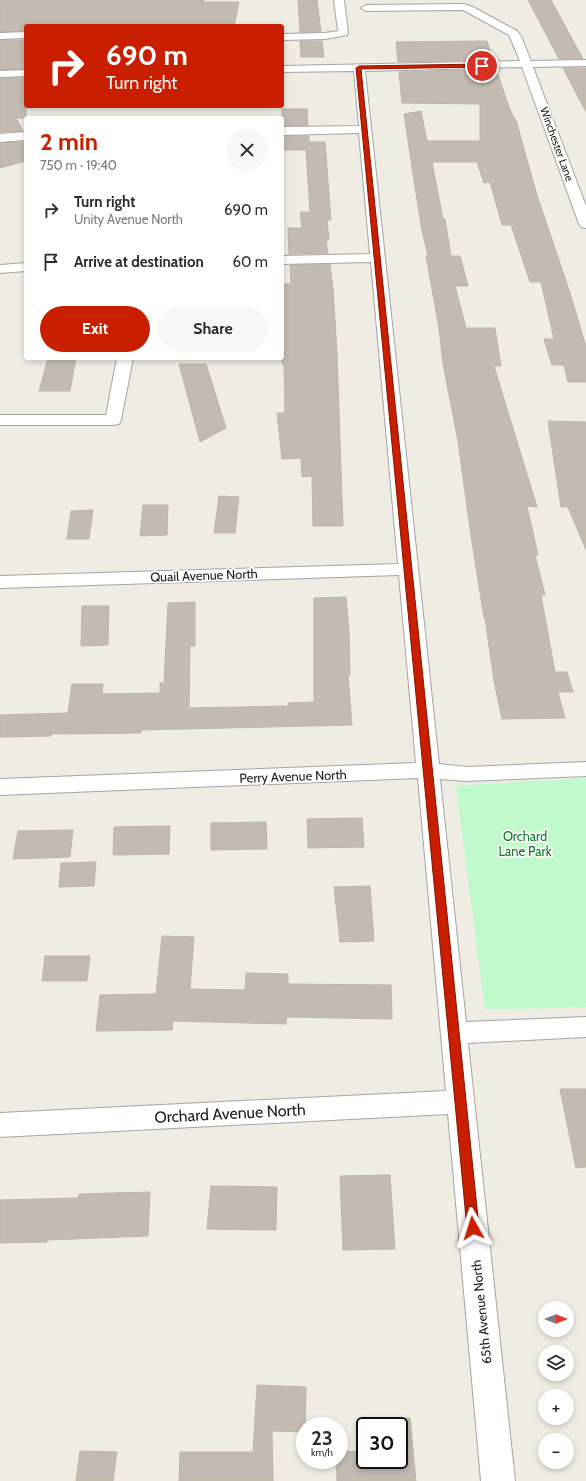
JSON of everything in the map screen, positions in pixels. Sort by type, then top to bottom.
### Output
[{"type":"street","points":[[284,37],[325,36],[343,33],[339,0]]},
{"type":"street","points":[[364,4],[369,19]]},
{"type":"street","name":"Winchester Lane","points":[[364,4],[456,6],[470,9],[513,33],[516,36],[528,65],[586,224]]},
{"type":"street","points":[[0,36],[24,35]]},
{"type":"street","points":[[284,69],[586,63]]},
{"type":"street","name":"65th Avenue North","points":[[359,68],[498,1481]]},
{"type":"street","points":[[0,74],[24,73]]},
{"type":"street","points":[[284,131],[365,129]]},
{"type":"street","points":[[0,138],[24,136]]},
{"type":"street","points":[[284,260],[377,258]]},
{"type":"street","points":[[0,269],[24,267]]},
{"type":"street","points":[[0,420],[113,420],[125,360]]},
{"type":"street","name":"Quail Avenue North","points":[[0,582],[409,569]]},
{"type":"street","name":"Perry Avenue North","points":[[0,787],[429,770],[467,774],[586,769]]},
{"type":"street","points":[[454,1034],[586,1028]]},
{"type":"street","name":"Orchard Avenue North","points":[[0,1125],[460,1102]]},
{"type":"green space","name":"Orchard Lane Park","points":[[586,778],[586,1007],[485,1010],[456,786]]},
{"type":"building","points":[[0,0],[204,0],[204,2],[239,2],[234,24],[24,24],[24,31],[0,32]]},
{"type":"building","points":[[298,0],[317,0],[321,32],[300,32]]},
{"type":"building","points":[[528,0],[551,0],[583,59],[559,59]]},
{"type":"building","points":[[0,40],[24,40],[24,69],[0,70]]},
{"type":"building","points":[[300,41],[322,41],[324,57],[301,57]]},
{"type":"building","points":[[487,41],[493,60],[398,62],[396,42]]},
{"type":"building","points":[[563,68],[586,68],[586,112]]},
{"type":"building","points":[[496,69],[509,107],[516,120],[536,192],[571,296],[586,347],[586,382],[568,382],[564,365],[552,365],[544,339],[554,339],[541,282],[530,282],[511,225],[502,225],[490,182],[484,183],[477,162],[432,162],[443,219],[445,219],[451,256],[460,256],[468,286],[455,286],[466,328],[495,328],[501,366],[494,366],[537,507],[527,506],[538,555],[535,555],[545,595],[541,595],[555,672],[567,672],[573,692],[558,692],[565,718],[502,719],[494,681],[458,441],[443,364],[439,328],[426,256],[428,256],[421,226],[404,114],[421,111],[427,141],[480,141],[480,104],[402,103],[399,72]]},
{"type":"building","points":[[0,78],[24,78],[24,108],[26,108],[26,116],[24,116],[24,118],[16,118],[23,131],[0,132]]},
{"type":"building","points":[[282,109],[307,109],[308,125],[284,126],[284,116],[282,116]]},
{"type":"building","points":[[284,136],[309,136],[309,142],[325,142],[331,220],[327,220],[329,240],[326,240],[328,253],[289,254],[288,228],[302,228],[300,212],[310,212],[306,150],[284,150]]},
{"type":"building","points":[[24,142],[24,162],[0,168],[0,143]]},
{"type":"building","points":[[330,264],[337,353],[343,526],[313,526],[312,476],[302,477],[301,458],[282,459],[277,413],[285,413],[284,364],[282,364],[282,360],[284,360],[284,284],[291,284],[290,265]]},
{"type":"building","points":[[47,360],[76,360],[70,391],[39,391]]},
{"type":"building","points":[[179,364],[206,364],[226,428],[200,442]]},
{"type":"building","points":[[548,421],[586,422],[586,550],[568,507],[561,507]]},
{"type":"building","points":[[219,496],[239,497],[235,533],[214,533]]},
{"type":"building","points":[[143,505],[168,505],[167,535],[140,536]]},
{"type":"building","points":[[93,510],[89,539],[67,539],[71,511]]},
{"type":"building","points":[[346,597],[349,631],[350,675],[348,675],[352,725],[141,730],[141,733],[51,734],[51,736],[0,737],[0,715],[68,713],[72,684],[103,684],[102,694],[160,693],[160,683],[164,683],[168,603],[195,602],[195,646],[190,646],[189,708],[288,706],[288,703],[314,702],[314,598]]},
{"type":"building","points":[[82,606],[109,606],[108,645],[81,646]]},
{"type":"building","points":[[362,818],[364,847],[308,848],[307,819]]},
{"type":"building","points":[[266,822],[267,849],[211,850],[211,823]]},
{"type":"building","points":[[170,826],[169,854],[113,855],[114,827]]},
{"type":"building","points":[[73,830],[70,857],[13,859],[18,831]]},
{"type":"building","points":[[96,862],[94,886],[59,887],[61,863]]},
{"type":"building","points":[[370,886],[374,941],[340,942],[334,887]]},
{"type":"building","points":[[162,936],[194,937],[190,989],[245,990],[246,973],[288,974],[288,984],[391,985],[392,1019],[287,1017],[286,1024],[173,1021],[172,1030],[96,1031],[100,995],[156,994]]},
{"type":"building","points":[[45,956],[90,956],[87,981],[42,981]]},
{"type":"building","points":[[560,1089],[586,1089],[586,1167],[576,1168]]},
{"type":"building","points":[[390,1175],[395,1249],[343,1250],[340,1176]]},
{"type":"building","points":[[211,1186],[277,1187],[276,1230],[207,1229]]},
{"type":"building","points":[[150,1192],[148,1236],[47,1240],[47,1242],[0,1243],[0,1200],[78,1198],[79,1194]]},
{"type":"building","points":[[257,1385],[306,1387],[305,1417],[296,1417],[296,1432],[272,1431],[273,1481],[179,1481],[180,1452],[253,1452]]},
{"type":"building","points":[[408,1418],[410,1418],[416,1481],[337,1481],[336,1469],[348,1469],[348,1452],[356,1451],[356,1469],[408,1469]]},
{"type":"building","points":[[80,1451],[117,1452],[113,1481],[76,1481]]},
{"type":"route","points":[[473,1228],[359,68],[482,66]]}]
